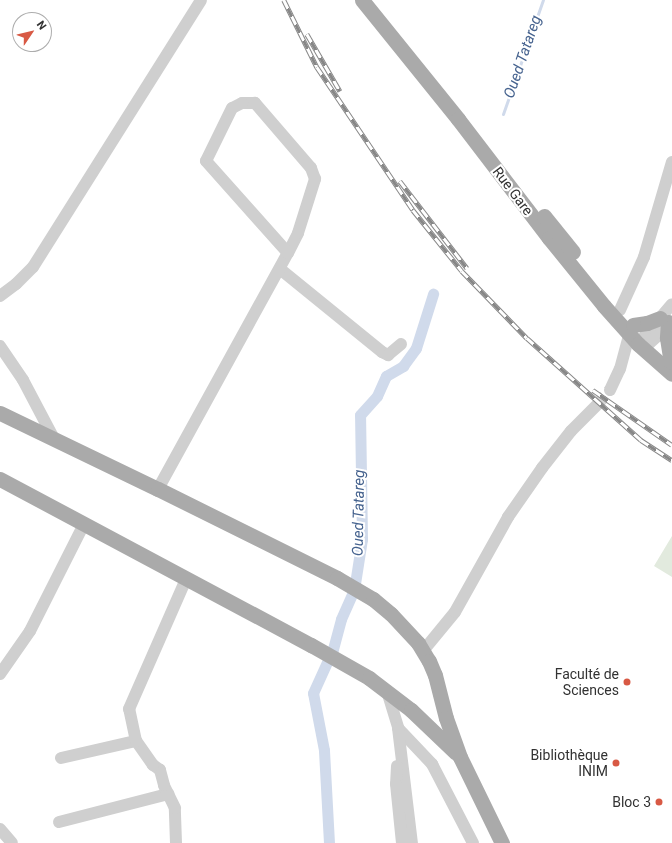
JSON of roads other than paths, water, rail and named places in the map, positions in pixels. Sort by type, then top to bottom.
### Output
[{"type":"main road","name":"Rue Gare","points":[[362,0],[458,119],[549,238],[640,339],[672,366]]},
{"type":"main road","name":"Rue Gare","points":[[372,0],[607,302],[620,310],[640,339]]},
{"type":"main road","points":[[640,339],[646,323],[667,318],[667,338],[672,366]]},
{"type":"main road","points":[[0,413],[53,437],[338,578],[372,599],[402,624],[423,651],[435,675],[446,718],[460,757],[502,843]]},
{"type":"main road","points":[[0,479],[312,645],[369,678],[387,690],[419,717],[460,757]]},
{"type":"street","points":[[0,296],[16,284],[33,267],[201,0]]},
{"type":"street","points":[[158,489],[280,269],[288,253],[298,233],[315,179],[311,168],[254,103],[242,103],[232,108],[206,161],[288,253]]},
{"type":"street","points":[[620,310],[644,256],[672,162]]},
{"type":"street","points":[[280,269],[388,356],[401,344]]},
{"type":"street","points":[[610,390],[620,369],[640,339],[661,333],[672,304]]},
{"type":"street","points":[[0,346],[23,380],[53,437]]},
{"type":"street","points":[[423,651],[455,612],[508,518],[542,468],[571,431],[597,405]]},
{"type":"street","points":[[0,674],[30,631],[84,524]]},
{"type":"street","points":[[176,843],[175,808],[168,794],[160,770],[153,764],[136,741],[129,709],[186,578]]},
{"type":"street","points":[[387,690],[398,728],[412,843]]},
{"type":"street","points":[[398,728],[432,764],[473,843]]},
{"type":"street","points":[[61,758],[136,741]]},
{"type":"street","points":[[401,751],[396,769],[396,784],[402,843]]},
{"type":"street","points":[[59,822],[168,794]]},
{"type":"street","points":[[0,829],[12,843]]},
{"type":"waterway","name":"Oued Tatareg","points":[[503,114],[543,0]]},
{"type":"waterway","name":"Oued Tatareg","points":[[329,843],[324,750],[313,693],[333,649],[341,619],[354,590],[362,539],[360,415],[377,396],[386,376],[403,366],[416,348],[433,294]]},
{"type":"tunnel","points":[[597,405],[610,390]]},
{"type":"railway","points":[[284,0],[317,67],[413,210],[462,271],[527,338],[641,440],[672,460]]},
{"type":"railway","points":[[307,34],[340,91]]},
{"type":"railway","points":[[400,181],[467,268]]},
{"type":"railway","points":[[593,390],[672,445]]},
{"type":"place","name":"Faculté de Sciences","points":[[627,682]]},
{"type":"place","name":"Bibliothèque INIM","points":[[616,763]]},
{"type":"place","name":"Bloc 3","points":[[659,802]]}]
